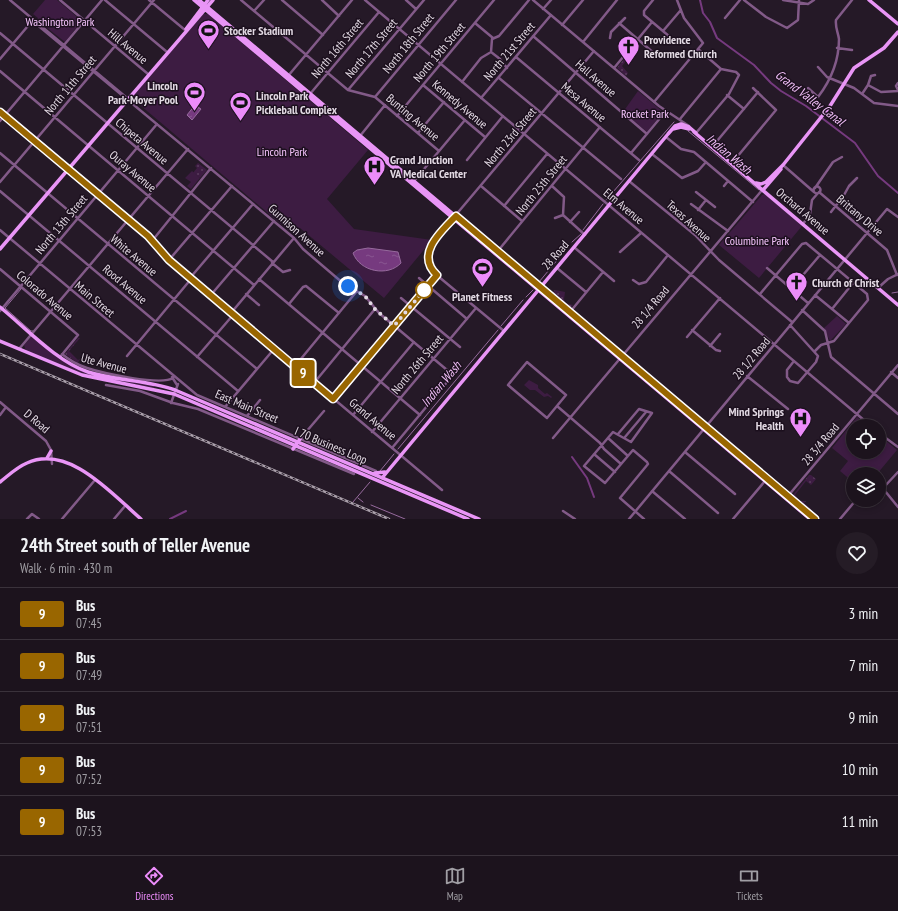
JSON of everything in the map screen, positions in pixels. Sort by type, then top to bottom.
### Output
[{"type":"main road","points":[[194,0],[260,51],[288,77]]},
{"type":"main road","points":[[199,0],[246,43],[329,111],[683,410],[694,417],[713,437],[738,454],[744,462],[776,486],[810,519]]},
{"type":"main road","points":[[205,7],[208,0]]},
{"type":"main road","points":[[0,249],[185,30],[213,0]]},
{"type":"main road","points":[[869,0],[898,24]]},
{"type":"main road","name":"28 1/4 Road","points":[[763,190],[822,116],[856,66],[884,48],[898,32]]},
{"type":"main road","points":[[246,43],[260,51]]},
{"type":"main road","name":"Grand Avenue","points":[[0,112],[68,169]]},
{"type":"main road","points":[[680,124],[692,129]]},
{"type":"main road","name":"28 Road","points":[[381,480],[386,472],[539,288],[575,248],[608,205],[672,129],[680,124]]},
{"type":"main road","points":[[672,129],[685,128]]},
{"type":"main road","name":"Orchard Avenue","points":[[685,128],[696,133]]},
{"type":"main road","name":"Orchard Avenue","points":[[692,129],[879,287],[898,305]]},
{"type":"main road","points":[[359,137],[364,143],[388,159],[404,176],[425,190],[455,217]]},
{"type":"main road","name":"28 1/4 Road","points":[[778,170],[783,165]]},
{"type":"main road","points":[[752,181],[759,184],[764,183],[778,170]]},
{"type":"main road","points":[[496,252],[504,261],[530,278],[555,304],[582,323],[591,332]]},
{"type":"main road","name":"Ute Avenue","points":[[1,308],[73,366],[90,372],[174,392]]},
{"type":"main road","points":[[0,340],[82,375],[174,392]]},
{"type":"main road","points":[[621,358],[630,367],[654,383],[670,400],[704,427],[765,481],[815,519]]},
{"type":"main road","name":"I 70 Business Loop","points":[[174,392],[296,444],[366,471],[381,480],[394,483],[468,519]]},
{"type":"main road","points":[[46,458],[51,451]]},
{"type":"main road","points":[[0,482],[22,465],[46,458],[52,461]]},
{"type":"main road","points":[[0,485],[23,467],[36,462],[61,460],[78,467],[141,519]]},
{"type":"main road","name":"I 70 Business Loop","points":[[348,464],[381,480],[478,519]]},
{"type":"main road","points":[[366,471],[377,474],[386,472],[387,477],[394,483]]},
{"type":"main road","points":[[765,481],[776,486]]},
{"type":"street","name":"Gunnison Avenue","points":[[10,0],[294,238],[302,249],[344,284],[365,296],[375,309],[453,375],[420,414]]},
{"type":"street","name":"Hill Avenue","points":[[60,0],[148,74]]},
{"type":"street","points":[[0,121],[103,0],[167,52]]},
{"type":"street","points":[[241,0],[348,90],[375,97]]},
{"type":"street","points":[[254,11],[264,0]]},
{"type":"street","points":[[282,0],[323,35]]},
{"type":"street","points":[[322,0],[339,16]]},
{"type":"street","points":[[288,77],[352,0]]},
{"type":"street","name":"Elm Avenue","points":[[365,0],[863,419]]},
{"type":"street","points":[[406,0],[416,9]]},
{"type":"street","name":"North 17th Street","points":[[348,90],[424,0]]},
{"type":"street","name":"North 18th Street","points":[[375,97],[456,0]]},
{"type":"street","name":"North 19th Street","points":[[397,116],[494,0]]},
{"type":"street","points":[[493,38],[499,36],[529,0]]},
{"type":"street","name":"Orchard Avenue","points":[[533,0],[654,102],[680,119],[692,129]]},
{"type":"street","points":[[543,9],[551,0]]},
{"type":"street","points":[[562,25],[583,0]]},
{"type":"street","points":[[583,42],[617,0]]},
{"type":"street","points":[[653,0],[644,13],[670,37]]},
{"type":"street","points":[[654,102],[703,43],[680,11],[677,0]]},
{"type":"street","points":[[725,18],[740,0]]},
{"type":"street","points":[[745,1],[752,0]]},
{"type":"street","points":[[783,0],[799,1],[808,4],[814,0]]},
{"type":"street","points":[[808,88],[818,96],[834,70],[838,39],[836,20],[852,0]]},
{"type":"street","points":[[152,1],[185,30]]},
{"type":"street","name":"North 11th Street","points":[[0,182],[152,1]]},
{"type":"street","points":[[745,1],[766,17],[787,28],[798,20],[799,1]]},
{"type":"street","points":[[663,31],[680,11]]},
{"type":"street","name":"North 16th Street","points":[[309,95],[379,12]]},
{"type":"street","name":"North 21st Street","points":[[481,98],[551,15]]},
{"type":"street","points":[[610,38],[610,34],[625,18]]},
{"type":"street","points":[[0,59],[33,19]]},
{"type":"street","points":[[614,68],[652,22]]},
{"type":"street","points":[[475,23],[493,38]]},
{"type":"street","points":[[619,23],[656,55]]},
{"type":"street","name":"Chipeta Avenue","points":[[0,33],[253,245],[283,272],[290,270]]},
{"type":"street","name":"Hall Avenue","points":[[533,36],[647,134]]},
{"type":"street","points":[[491,52],[493,38]]},
{"type":"street","points":[[837,48],[852,50]]},
{"type":"street","points":[[696,133],[727,95],[731,86],[739,78],[739,75],[736,72],[721,69],[698,49]]},
{"type":"street","name":"North 23rd Street","points":[[437,275],[429,265],[427,254],[432,244],[594,51]]},
{"type":"street","points":[[491,52],[500,59],[507,68]]},
{"type":"street","points":[[462,82],[481,58],[491,52]]},
{"type":"street","name":"Mesa Avenue","points":[[516,57],[639,160]]},
{"type":"street","points":[[818,67],[820,71],[830,78],[844,84],[875,103],[898,106]]},
{"type":"street","points":[[680,124],[680,119],[721,69]]},
{"type":"street","name":"Ouray Avenue","points":[[0,70],[254,285]]},
{"type":"street","points":[[862,94],[868,85],[871,76],[875,75]]},
{"type":"street","points":[[499,78],[621,179]]},
{"type":"street","points":[[868,85],[880,92],[898,91],[896,86],[898,83]]},
{"type":"street","name":"Kennedy Avenue","points":[[423,85],[485,137]]},
{"type":"street","points":[[732,163],[776,110],[753,88]]},
{"type":"street","points":[[712,147],[758,92]]},
{"type":"street","points":[[727,95],[744,109]]},
{"type":"street","name":"Bunting Avenue","points":[[375,97],[439,151]]},
{"type":"street","points":[[418,133],[444,102]]},
{"type":"street","points":[[359,137],[385,105]]},
{"type":"street","points":[[631,153],[666,111]]},
{"type":"street","points":[[467,160],[503,116]]},
{"type":"street","points":[[413,182],[465,120]]},
{"type":"street","name":"North 13th Street","points":[[1,308],[157,124]]},
{"type":"street","name":"Orchard Avenue","points":[[680,124],[685,128]]},
{"type":"street","name":"North 25th Street","points":[[496,252],[600,127]]},
{"type":"street","points":[[666,136],[681,149],[692,151],[753,202]]},
{"type":"street","points":[[19,349],[188,150]]},
{"type":"street","name":"White Avenue","points":[[0,153],[257,370]]},
{"type":"street","points":[[504,206],[548,154]]},
{"type":"street","points":[[651,154],[682,178],[698,171],[706,162]]},
{"type":"street","points":[[814,192],[814,188],[834,162],[842,157]]},
{"type":"street","points":[[783,165],[814,192],[819,193]]},
{"type":"street","points":[[152,241],[211,168]]},
{"type":"street","name":"Grand Avenue","points":[[68,169],[152,241],[169,260],[190,279],[442,490]]},
{"type":"street","name":"28 1/4 Road","points":[[554,438],[753,202],[778,170]]},
{"type":"street","points":[[831,212],[844,195],[848,186],[857,178]]},
{"type":"street","name":"Texas Avenue","points":[[629,180],[695,235],[710,252],[792,322]]},
{"type":"street","points":[[724,186],[728,181]]},
{"type":"street","points":[[169,260],[232,186]]},
{"type":"street","points":[[481,186],[522,221]]},
{"type":"street","points":[[552,186],[564,197],[563,214],[585,235]]},
{"type":"street","name":"Brittany Drive","points":[[814,188],[819,187],[819,193],[889,252],[897,274]]},
{"type":"street","name":"Rood Avenue","points":[[0,191],[238,391]]},
{"type":"street","points":[[696,192],[715,207]]},
{"type":"street","points":[[803,224],[810,214],[811,201],[819,193]]},
{"type":"street","points":[[698,210],[706,200]]},
{"type":"street","points":[[127,356],[174,300],[213,250],[253,204]]},
{"type":"street","points":[[691,204],[728,231]]},
{"type":"street","name":"28 1/2 Road","points":[[628,519],[888,209],[898,217]]},
{"type":"street","points":[[570,222],[579,212]]},
{"type":"street","points":[[555,218],[563,214]]},
{"type":"street","points":[[210,296],[274,221]]},
{"type":"street","name":"Main Street","points":[[0,230],[179,381]]},
{"type":"street","points":[[620,252],[641,233]]},
{"type":"street","points":[[197,357],[216,335],[246,294],[294,238]]},
{"type":"street","points":[[760,294],[802,244],[806,243],[869,298],[834,341],[821,345],[815,351]]},
{"type":"street","points":[[575,248],[614,281]]},
{"type":"street","points":[[633,280],[639,284],[644,283],[668,255]]},
{"type":"street","points":[[792,288],[820,255]]},
{"type":"street","points":[[557,268],[586,292]]},
{"type":"street","points":[[767,268],[808,303]]},
{"type":"street","name":"Colorado Avenue","points":[[0,269],[78,335],[61,355]]},
{"type":"street","points":[[569,314],[603,272]]},
{"type":"street","points":[[879,287],[888,279],[897,274]]},
{"type":"street","points":[[333,399],[437,275],[504,331]]},
{"type":"street","points":[[419,278],[467,319]]},
{"type":"street","points":[[259,279],[420,414],[392,448]]},
{"type":"street","points":[[832,309],[853,283]]},
{"type":"street","points":[[289,304],[305,286],[339,313]]},
{"type":"street","points":[[295,366],[357,291]]},
{"type":"street","points":[[246,294],[259,306]]},
{"type":"street","points":[[815,295],[849,323]]},
{"type":"street","points":[[401,298],[460,347]]},
{"type":"street","points":[[687,336],[720,298]]},
{"type":"street","name":"North 26th Street","points":[[372,432],[476,308]]},
{"type":"street","points":[[314,382],[375,309]]},
{"type":"street","points":[[802,310],[825,331],[831,357],[898,414]]},
{"type":"street","points":[[790,325],[818,356],[817,361],[798,383],[790,381],[786,373],[794,361]]},
{"type":"street","points":[[692,330],[710,346],[720,351]]},
{"type":"street","points":[[710,346],[720,334]]},
{"type":"street","points":[[353,415],[414,342]]},
{"type":"street","points":[[225,407],[274,349]]},
{"type":"street","points":[[61,355],[80,365],[100,371],[155,381],[166,381],[173,378]]},
{"type":"street","points":[[527,362],[566,395],[557,406],[547,418],[508,385],[527,362]]},
{"type":"street","name":"28 3/4 Road","points":[[787,497],[898,364]]},
{"type":"street","points":[[161,366],[173,378],[177,385]]},
{"type":"street","points":[[891,372],[898,378]]},
{"type":"street","points":[[747,376],[788,410]]},
{"type":"street","points":[[171,402],[179,381]]},
{"type":"street","name":"East Main Street","points":[[179,381],[198,395],[247,416],[296,444],[354,474]]},
{"type":"street","name":"East Main Street","points":[[106,385],[140,391],[206,412],[348,464],[376,471]]},
{"type":"street","points":[[247,416],[260,400]]},
{"type":"street","name":"D Road","points":[[0,402],[46,441],[51,451],[52,461]]},
{"type":"street","points":[[557,406],[602,445],[604,449],[621,464]]},
{"type":"street","points":[[0,415],[6,407]]},
{"type":"street","points":[[618,434],[639,409],[652,413],[631,442],[625,437],[613,432],[584,466],[605,483],[633,450],[648,463],[621,497],[644,519]]},
{"type":"street","points":[[296,444],[324,411]]},
{"type":"street","points":[[625,437],[646,412]]},
{"type":"street","points":[[608,438],[628,456]]},
{"type":"street","points":[[886,438],[898,447]]},
{"type":"street","points":[[685,452],[735,494]]},
{"type":"street","points":[[594,454],[614,472]]},
{"type":"street","points":[[669,471],[718,513]]},
{"type":"street","points":[[898,472],[885,486],[885,491],[898,508]]},
{"type":"street","points":[[62,519],[95,480]]},
{"type":"street","points":[[733,519],[765,481]]},
{"type":"street","points":[[652,491],[685,519]]},
{"type":"street","points":[[114,519],[125,506]]},
{"type":"street","points":[[840,519],[850,507]]},
{"type":"street","points":[[563,511],[573,518]]},
{"type":"street","points":[[27,519],[30,515],[34,515],[39,519]]},
{"type":"green space","name":"Washington Park","points":[[45,0],[57,0],[82,21],[65,42],[37,20],[38,18],[33,14]]},
{"type":"green space","name":"Lincoln Park","points":[[203,14],[208,14],[368,150],[327,199],[354,229],[432,240],[384,298],[300,228],[294,235],[134,100],[134,94]]},
{"type":"green space","points":[[624,59],[626,61],[622,66],[628,73],[626,76],[617,68]]},
{"type":"green space","name":"Rocket Park","points":[[638,91],[663,112],[647,132],[623,112]]},
{"type":"green space","points":[[198,163],[207,170],[200,178],[193,173],[197,168],[195,166]]},
{"type":"green space","points":[[192,171],[200,178],[191,189],[187,186],[191,182],[185,178]]},
{"type":"green space","name":"Columbine Park","points":[[765,194],[802,226],[759,278],[719,245],[762,195]]},
{"type":"green space","points":[[555,290],[565,292],[565,303],[573,305],[570,309],[551,294]]},
{"type":"green space","points":[[837,316],[846,324],[830,341],[824,328]]},
{"type":"green space","points":[[32,336],[81,371],[154,386],[154,388],[83,374],[26,351],[24,345]]},
{"type":"green space","points":[[78,338],[80,338],[69,351],[78,360],[80,359],[78,363],[65,354]]},
{"type":"green space","points":[[529,380],[538,385],[538,388],[545,394],[547,393],[552,397],[544,397],[535,390],[530,390],[524,385]]},
{"type":"green space","points":[[846,431],[846,459],[886,459],[886,441],[897,450],[883,467],[846,467],[846,476],[840,471],[848,461],[832,448]]},
{"type":"green space","points":[[809,475],[816,479],[811,485],[806,481],[795,495],[800,501],[806,501],[804,503],[811,509],[807,510],[793,497],[793,495]]},
{"type":"water","name":"Lincoln Park-Moyer Pool","points":[[195,105],[201,109],[192,120],[187,115]]},
{"type":"water","points":[[368,248],[398,252],[401,263],[389,270],[382,271],[368,268],[362,265],[353,253],[357,250]]},
{"type":"waterway","name":"Grand Valley Canal","points":[[700,0],[703,13],[710,22],[717,38],[754,65],[781,91],[806,106],[855,143],[878,176],[898,193]]},
{"type":"waterway","name":"Indian Wash","points":[[606,200],[674,122]]},
{"type":"waterway","name":"Indian Wash","points":[[688,131],[759,190]]},
{"type":"waterway","name":"Indian Wash","points":[[583,230],[603,204]]},
{"type":"waterway","name":"Indian Wash","points":[[572,242],[581,234]]},
{"type":"waterway","name":"Indian Wash","points":[[539,282],[569,246]]},
{"type":"waterway","points":[[21,289],[5,308],[31,331],[33,331]]},
{"type":"waterway","name":"Indian Wash","points":[[526,297],[533,290]]},
{"type":"waterway","name":"Indian Wash","points":[[892,293],[898,292]]},
{"type":"waterway","name":"Indian Wash","points":[[501,326],[523,300]]},
{"type":"waterway","name":"Indian Wash","points":[[398,449],[498,330]]},
{"type":"waterway","name":"Indian Wash","points":[[380,471],[394,454]]},
{"type":"waterway","points":[[572,457],[587,478],[594,497]]},
{"type":"waterway","name":"Indian Wash","points":[[353,502],[370,482]]},
{"type":"waterway","name":"Indian Wash","points":[[358,498],[363,502]]},
{"type":"waterway","points":[[371,505],[405,519]]},
{"type":"waterway","points":[[170,519],[186,511]]},
{"type":"railway","points":[[0,354],[389,519]]},
{"type":"bus line","name":"9","points":[[0,112],[148,236],[154,246],[165,257],[333,399],[437,275],[428,263],[428,251],[432,244],[456,216],[815,519]]},
{"type":"place","name":"Stocker Stadium","points":[[208,50]]},
{"type":"place","name":"Providence Reformed Church","points":[[629,66]]},
{"type":"place","name":"Lincoln Park-Moyer Pool","points":[[194,112]]},
{"type":"place","name":"Lincoln Park Pickleball Complex","points":[[241,122]]},
{"type":"place","name":"Grand Junction VA Medical Center","points":[[375,186]]},
{"type":"place","name":"Planet Fitness","points":[[482,288]]},
{"type":"place","name":"Church of Christ","points":[[796,302]]},
{"type":"place","name":"Mind Springs Health","points":[[800,438]]},
{"type":"route","points":[[348,286],[365,296],[375,309],[394,326],[427,287],[424,290]]}]
